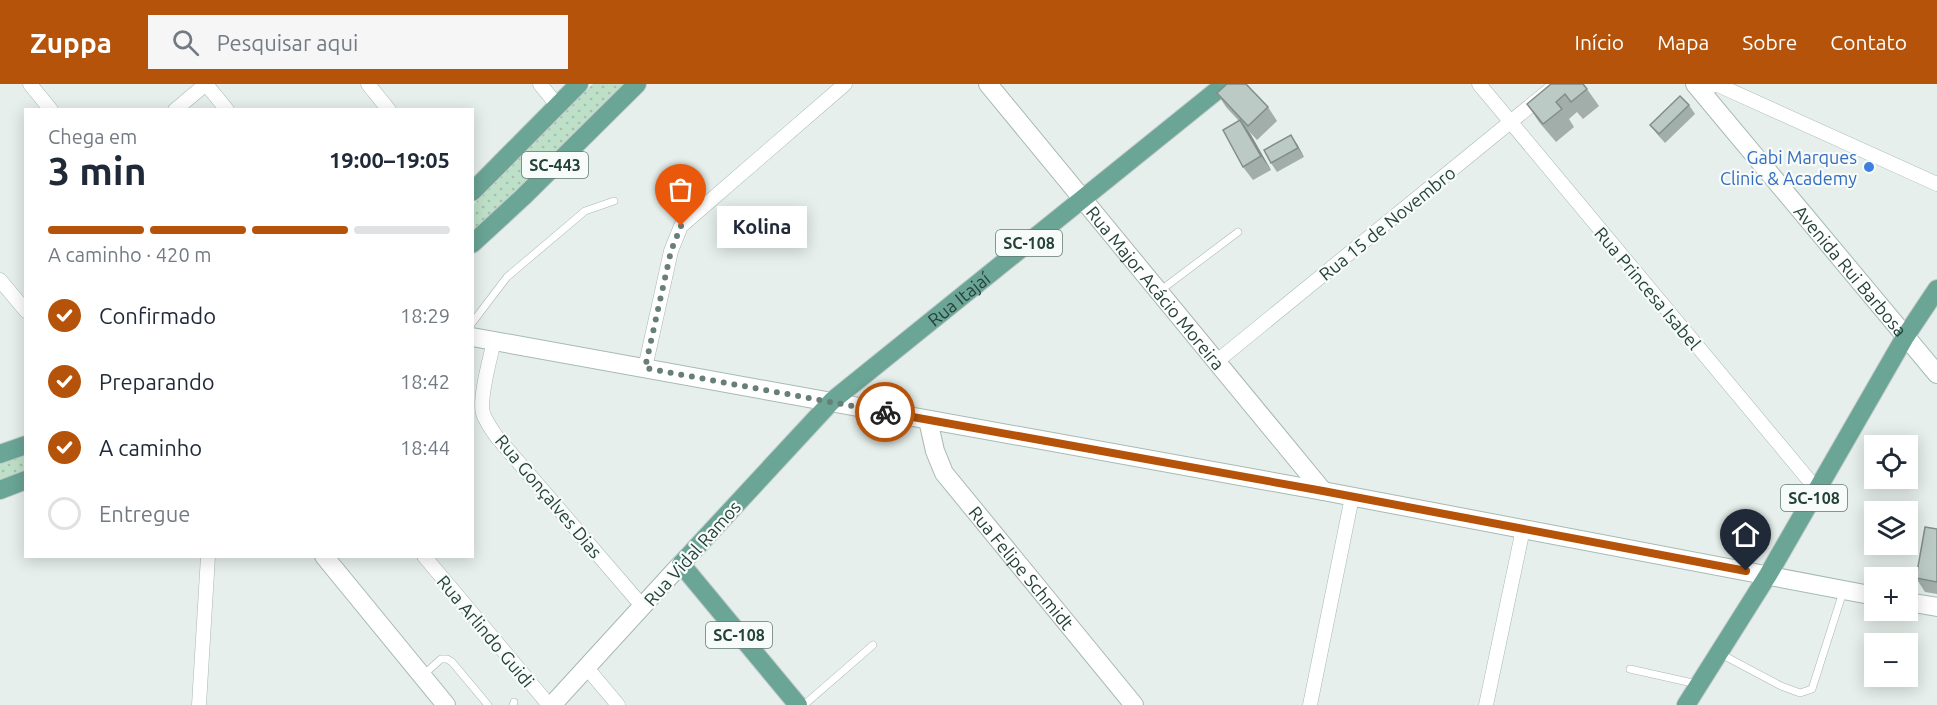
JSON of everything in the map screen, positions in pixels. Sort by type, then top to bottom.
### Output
[{"type":"main road","points":[[474,190],[579,84]]},
{"type":"main road","name":"SC-443","points":[[474,242],[637,84]]},
{"type":"main road","name":"Rua Major Acácio Moreira","points":[[988,84],[1323,491]]},
{"type":"main road","name":"Rua Itajaí","points":[[832,401],[1225,84]]},
{"type":"main road","name":"Avenida Rui Barbosa","points":[[1698,87],[1937,374]]},
{"type":"main road","name":"SC-108","points":[[1686,705],[1768,575],[1905,337],[1937,289]]},
{"type":"main road","points":[[474,337],[1323,491],[1864,594]]},
{"type":"main road","name":"Rua Vidal Ramos","points":[[551,705],[832,401]]},
{"type":"main road","name":"Rua Felipe Schmidt","points":[[928,420],[935,451],[944,473],[1134,705]]},
{"type":"main road","points":[[0,454],[24,446]]},
{"type":"main road","points":[[0,490],[24,481]]},
{"type":"main road","points":[[326,558],[446,705]]},
{"type":"main road","name":"SC-108","points":[[681,564],[798,705]]},
{"type":"main road","points":[[1918,604],[1937,608]]},
{"type":"street","points":[[30,84],[49,108]]},
{"type":"street","points":[[177,108],[206,84],[225,108]]},
{"type":"street","points":[[368,84],[387,108]]},
{"type":"street","points":[[540,84],[557,105]]},
{"type":"street","points":[[645,368],[671,251],[681,226],[845,84]]},
{"type":"street","name":"Rua Princesa Isabel","points":[[1479,84],[1818,491]]},
{"type":"street","name":"Rua 15 de Novembro","points":[[1216,362],[1557,84]]},
{"type":"street","points":[[1698,87],[1718,85],[1937,184]]},
{"type":"street","points":[[0,280],[24,309]]},
{"type":"street","name":"Rua Gonçalves Dias","points":[[494,340],[484,385],[483,414],[496,436],[643,607]]},
{"type":"street","points":[[1310,705],[1352,497]]},
{"type":"street","points":[[1486,705],[1523,529]]},
{"type":"street","points":[[199,705],[208,558]]},
{"type":"street","name":"Rua Arlindo Guidi","points":[[426,558],[551,705]]},
{"type":"street","points":[[587,668],[618,705]]},
{"type":"lane","points":[[474,320],[507,277],[585,211],[614,201]]},
{"type":"lane","points":[[1159,292],[1238,232]]},
{"type":"lane","points":[[1719,653],[1781,686],[1800,693],[1812,688],[1844,590]]},
{"type":"lane","points":[[804,705],[873,645]]},
{"type":"lane","points":[[422,675],[441,659],[447,659],[488,705]]},
{"type":"lane","points":[[1630,669],[1699,685]]},
{"type":"green space","points":[[593,84],[624,84],[474,233],[474,204]]},
{"type":"green space","points":[[24,450],[24,472],[0,481],[0,458]]},
{"type":"building","points":[[1227,84],[1246,84],[1268,107],[1248,126],[1217,93]]},
{"type":"building","points":[[1551,84],[1583,84],[1587,89],[1571,102],[1565,94],[1556,102],[1562,109],[1543,124],[1527,104]]},
{"type":"building","points":[[1680,96],[1689,105],[1659,134],[1650,125]]},
{"type":"building","points":[[1240,120],[1261,156],[1243,167],[1223,130]]},
{"type":"building","points":[[1291,135],[1298,148],[1271,163],[1264,150]]},
{"type":"building","points":[[1925,527],[1937,529],[1937,582],[1918,578]]},
{"type":"way so far","points":[[681,226],[671,251],[645,368],[885,412]]},
{"type":"place","name":"Gabi Marques Clinic & Academy","points":[[1869,167]]},
{"type":"place","name":"Kolina","points":[[681,226]]},
{"type":"route","points":[[885,412],[1323,491],[1746,571]]}]
